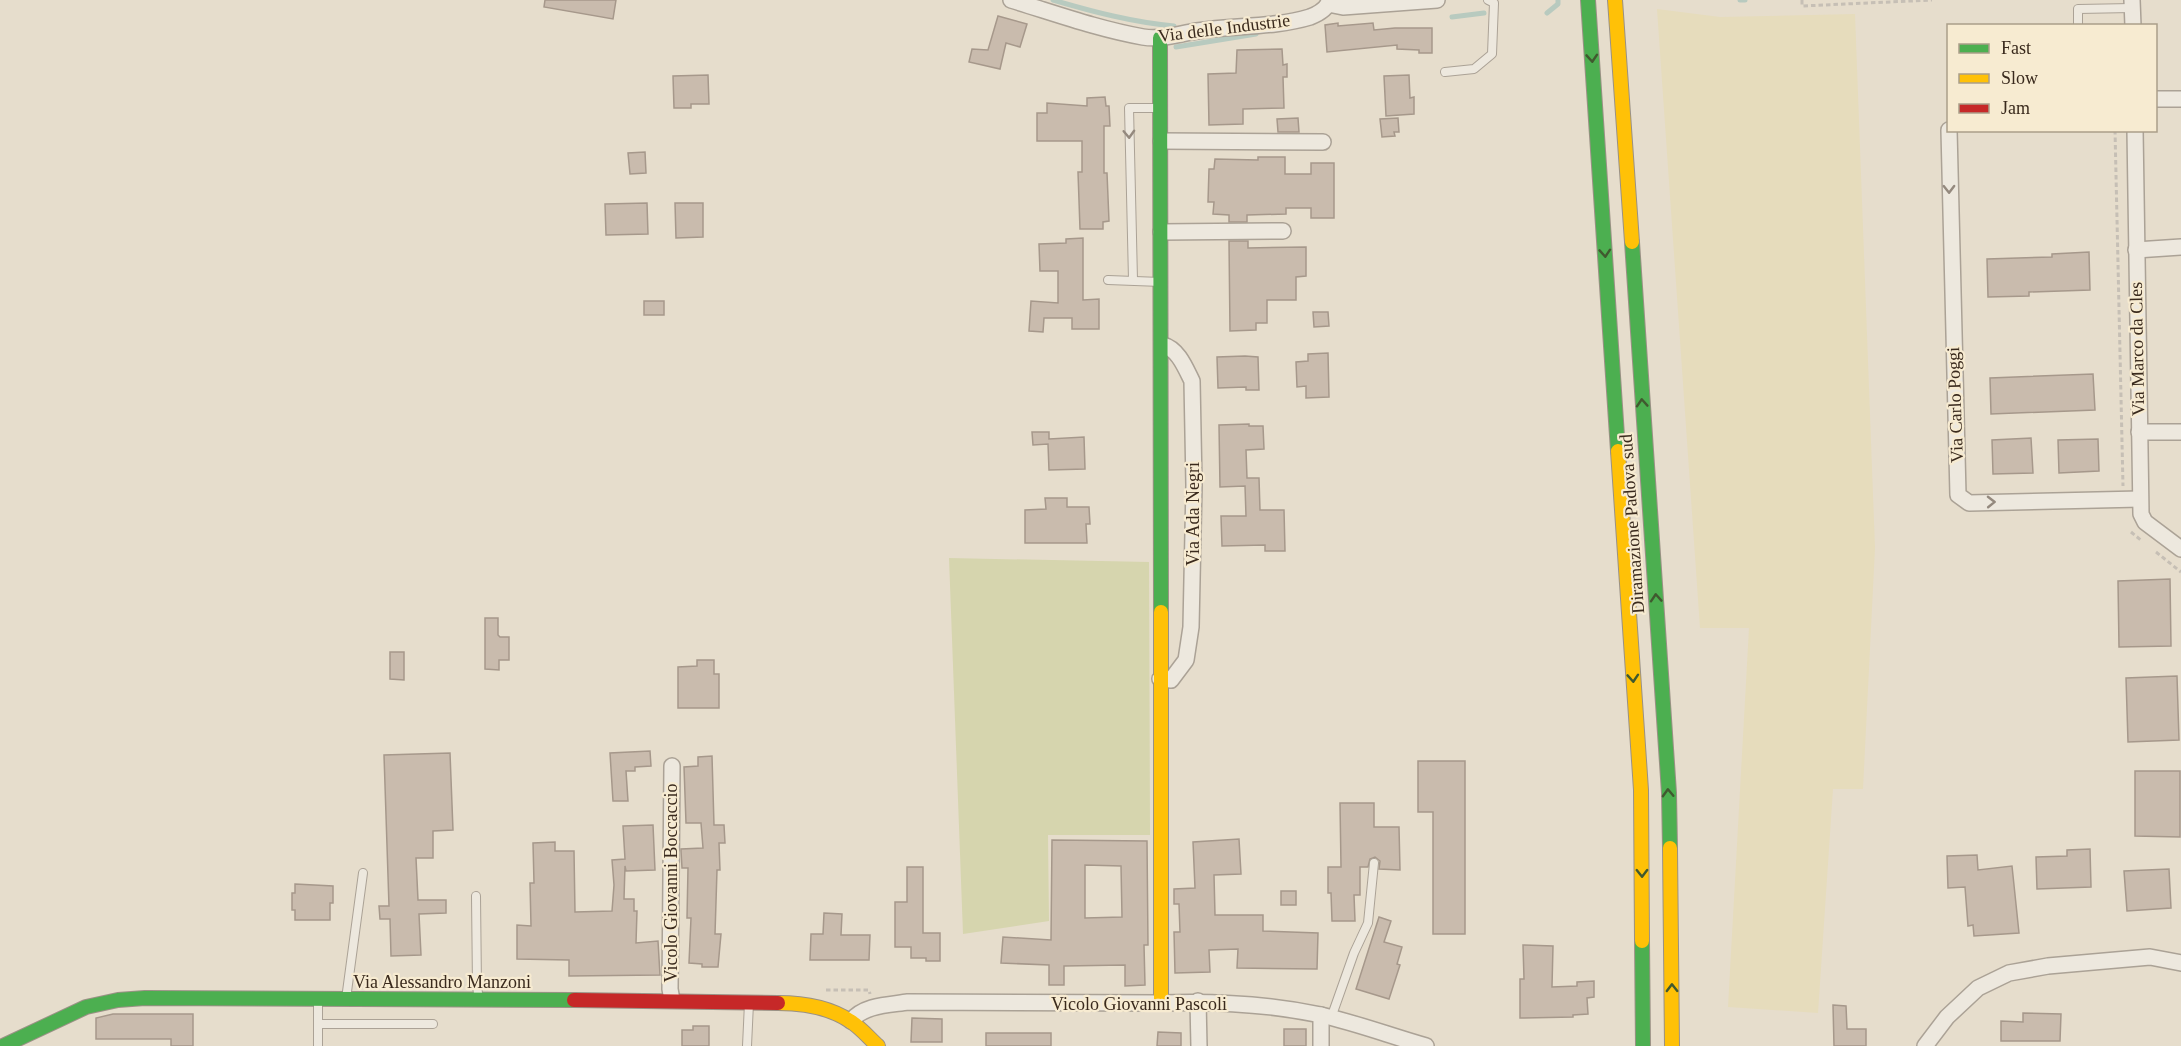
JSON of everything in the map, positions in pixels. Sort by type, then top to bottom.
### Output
[{"type":"main road","name":"Diramazione Padova sud","points":[[1588,0],[1641,790],[1643,1046]]},
{"type":"main road","name":"Diramazione Padova sud","points":[[1615,0],[1669,793],[1672,1046]]},
{"type":"main road","name":"Via Ada Negri","points":[[1160,38],[1163,282],[1160,679],[1161,1004]]},
{"type":"main road","name":"Via Alessandro Manzoni","points":[[3,1046],[86,1007],[118,1000],[672,1000],[801,1003],[826,1010],[851,1021],[878,1046]]},
{"type":"street","name":"Via delle Industrie","points":[[1011,0],[1067,18],[1160,38],[1196,31],[1310,17],[1321,12],[1329,2],[1343,7],[1437,0]]},
{"type":"street","points":[[2132,4],[2133,24]]},
{"type":"street","points":[[2157,99],[2181,99]]},
{"type":"street","name":"Via Carlo Poggi","points":[[1948,132],[1958,495],[1968,502],[2140,499]]},
{"type":"street","name":"Via Marco da Cles","points":[[2135,132],[2141,514],[2145,522],[2181,549]]},
{"type":"street","points":[[1161,141],[1323,142]]},
{"type":"street","points":[[1161,232],[1283,231]]},
{"type":"street","points":[[2136,250],[2181,248]]},
{"type":"street","name":"Via Ada Negri","points":[[1160,679],[1170,680],[1186,660],[1191,627],[1193,557],[1192,381],[1179,356],[1163,345]]},
{"type":"street","points":[[2139,432],[2181,432]]},
{"type":"street","name":"Vicolo Giovanni Boccaccio","points":[[672,766],[670,989],[672,1000]]},
{"type":"street","points":[[1925,1046],[1947,1017],[1978,988],[2009,973],[2048,966],[2150,957],[2181,963]]},
{"type":"street","points":[[1198,1001],[1198,1046]]},
{"type":"street","name":"Vicolo Giovanni Pascoli","points":[[851,1021],[857,1014],[869,1008],[908,1002],[1161,1004],[1198,1001],[1265,1006],[1326,1017],[1426,1046]]},
{"type":"street","points":[[1321,1046],[1326,1017]]},
{"type":"lane","points":[[1445,72],[1474,69],[1492,54],[1494,3],[1488,0]]},
{"type":"lane","points":[[2078,24],[2078,4],[2132,4]]},
{"type":"lane","points":[[1133,280],[1129,108],[1160,108]]},
{"type":"lane","points":[[1108,280],[1163,282]]},
{"type":"lane","points":[[1326,1017],[1368,923],[1374,863]]},
{"type":"lane","points":[[346,1000],[363,873]]},
{"type":"lane","points":[[476,896],[479,1000]]},
{"type":"lane","points":[[318,1000],[318,1046]]},
{"type":"lane","points":[[747,1046],[749,1002]]},
{"type":"lane","points":[[318,1024],[433,1024]]},
{"type":"path","points":[[1802,0],[1802,6],[1932,0]]},
{"type":"path","points":[[2115,132],[2123,487]]},
{"type":"shaded area","points":[[1657,9],[1720,17],[1855,14],[1875,548],[1863,789],[1833,789],[1818,1013],[1728,1007],[1749,628],[1700,628]]},
{"type":"green space","points":[[949,558],[1149,562],[1150,835],[1048,835],[1049,921],[963,934]]},
{"type":"building","points":[[545,0],[616,0],[613,19],[544,7]]},
{"type":"building","points":[[998,16],[1027,24],[1020,47],[1006,43],[1000,69],[969,62],[972,49],[988,50]]},
{"type":"building","points":[[1338,23],[1338,26],[1373,23],[1374,30],[1432,28],[1432,53],[1397,49],[1397,45],[1327,52],[1325,25]]},
{"type":"building","points":[[1282,49],[1283,65],[1287,64],[1287,77],[1283,77],[1284,108],[1243,109],[1243,124],[1209,125],[1208,74],[1236,73],[1237,50]]},
{"type":"building","points":[[708,75],[709,104],[691,104],[691,108],[674,108],[673,76]]},
{"type":"building","points":[[1409,75],[1410,98],[1414,97],[1414,114],[1386,116],[1384,76]]},
{"type":"building","points":[[1105,97],[1106,106],[1109,106],[1110,126],[1104,126],[1104,173],[1107,173],[1109,221],[1103,222],[1103,229],[1080,229],[1078,172],[1082,172],[1082,141],[1037,141],[1037,113],[1047,113],[1047,103],[1087,106],[1087,98]]},
{"type":"building","points":[[1298,118],[1299,132],[1278,132],[1277,119]]},
{"type":"building","points":[[1398,118],[1399,132],[1394,132],[1395,136],[1382,137],[1380,119]]},
{"type":"building","points":[[645,152],[646,173],[630,174],[628,153]]},
{"type":"building","points":[[1258,157],[1285,157],[1285,174],[1311,174],[1311,163],[1334,163],[1334,218],[1311,218],[1311,208],[1286,208],[1286,214],[1247,215],[1247,222],[1229,222],[1229,215],[1213,214],[1214,202],[1208,202],[1209,169],[1214,169],[1215,159],[1258,160]]},
{"type":"building","points":[[647,203],[648,234],[606,235],[605,204]]},
{"type":"building","points":[[675,203],[703,203],[703,237],[676,238]]},
{"type":"building","points":[[1083,238],[1083,300],[1099,299],[1099,329],[1072,329],[1072,318],[1044,318],[1043,332],[1029,331],[1031,301],[1058,303],[1058,271],[1040,271],[1039,244],[1066,243],[1066,239]]},
{"type":"building","points":[[1229,241],[1248,241],[1248,248],[1306,247],[1306,276],[1296,277],[1296,300],[1267,300],[1267,323],[1256,323],[1256,330],[1230,331]]},
{"type":"building","points":[[2089,252],[2090,290],[2029,292],[2029,296],[1988,297],[1987,259],[2052,257],[2052,254]]},
{"type":"building","points":[[644,301],[664,301],[664,315],[644,315]]},
{"type":"building","points":[[1313,312],[1328,312],[1329,326],[1314,327]]},
{"type":"building","points":[[1328,353],[1329,397],[1306,398],[1306,386],[1297,387],[1296,362],[1308,361],[1308,354]]},
{"type":"building","points":[[1217,357],[1258,357],[1259,390],[1246,390],[1246,387],[1218,388]]},
{"type":"building","points":[[2093,374],[2095,410],[1991,414],[1990,378]]},
{"type":"building","points":[[1249,424],[1249,426],[1263,426],[1264,449],[1246,450],[1247,478],[1259,478],[1260,510],[1284,510],[1285,551],[1265,551],[1265,545],[1222,546],[1221,516],[1246,516],[1245,486],[1220,487],[1219,425]]},
{"type":"building","points":[[1032,432],[1049,432],[1049,439],[1084,437],[1085,469],[1049,470],[1048,444],[1033,445]]},
{"type":"building","points":[[2031,438],[2033,473],[1993,474],[1992,440]]},
{"type":"building","points":[[2098,439],[2099,471],[2059,473],[2058,440]]},
{"type":"building","points":[[1045,498],[1067,498],[1067,507],[1089,507],[1090,524],[1086,524],[1087,543],[1025,543],[1025,510],[1046,509]]},
{"type":"building","points":[[2170,579],[2171,646],[2119,647],[2118,581]]},
{"type":"building","points":[[485,618],[498,618],[498,635],[509,637],[509,660],[499,660],[499,670],[485,669]]},
{"type":"building","points":[[390,652],[404,652],[404,680],[390,679]]},
{"type":"building","points":[[697,660],[714,660],[714,674],[719,674],[719,708],[678,708],[678,667],[697,666]]},
{"type":"building","points":[[2177,676],[2179,740],[2128,742],[2126,678]]},
{"type":"building","points":[[650,751],[651,766],[635,767],[635,771],[626,771],[628,801],[613,801],[610,753]]},
{"type":"building","points":[[450,753],[453,830],[433,831],[433,858],[416,858],[418,900],[446,900],[446,913],[419,914],[421,955],[391,956],[390,919],[380,919],[379,906],[389,906],[384,755]]},
{"type":"building","points":[[712,756],[714,825],[724,825],[725,843],[719,843],[720,870],[717,870],[715,934],[721,934],[718,967],[702,967],[702,964],[689,963],[691,918],[687,918],[688,868],[682,868],[681,849],[703,848],[701,823],[686,823],[684,767],[698,766],[698,757]]},
{"type":"building","points":[[1418,761],[1465,761],[1465,934],[1433,934],[1433,812],[1418,812]]},
{"type":"building","points":[[2135,771],[2180,771],[2180,837],[2135,836]]},
{"type":"building","points":[[1340,803],[1374,803],[1374,827],[1399,827],[1400,870],[1379,869],[1380,861],[1375,857],[1370,859],[1368,867],[1360,867],[1360,895],[1354,895],[1355,921],[1332,921],[1331,893],[1328,893],[1328,867],[1341,867]]},
{"type":"building","points":[[653,825],[655,870],[626,871],[625,866],[624,899],[634,899],[634,911],[637,911],[636,943],[658,941],[660,975],[569,976],[569,960],[517,959],[517,925],[531,926],[530,883],[534,883],[533,843],[555,842],[555,851],[574,851],[575,912],[612,911],[614,885],[612,860],[625,859],[623,826]]},
{"type":"building","points":[[1239,839],[1241,874],[1214,875],[1215,915],[1263,915],[1263,931],[1318,933],[1317,969],[1237,968],[1238,949],[1209,950],[1210,972],[1175,973],[1174,932],[1180,932],[1179,904],[1174,904],[1174,889],[1195,888],[1193,842]]},
{"type":"building","points":[[1052,840],[1147,841],[1148,945],[1144,945],[1145,985],[1125,986],[1125,965],[1064,966],[1064,985],[1049,985],[1049,965],[1001,963],[1003,937],[1051,940]],"holes":[[[1085,865],[1121,866],[1122,917],[1085,918]]]},
{"type":"building","points":[[2090,849],[2091,887],[2037,889],[2036,857],[2067,856],[2067,850]]},
{"type":"building","points":[[1977,855],[1978,870],[2012,866],[2019,933],[1974,936],[1973,925],[1968,926],[1965,887],[1948,888],[1947,856]]},
{"type":"building","points":[[907,867],[923,867],[923,933],[940,933],[940,961],[911,958],[911,947],[895,947],[895,902],[907,902]]},
{"type":"building","points":[[2169,869],[2171,908],[2127,911],[2124,871]]},
{"type":"building","points":[[295,884],[333,886],[330,920],[295,920],[295,910],[292,910],[292,893],[295,893]]},
{"type":"building","points":[[1281,891],[1296,891],[1296,905],[1281,905]]},
{"type":"building","points":[[824,913],[842,914],[841,935],[870,935],[869,960],[810,960],[811,934],[823,934]]},
{"type":"building","points":[[1379,917],[1391,921],[1384,942],[1402,947],[1397,964],[1400,965],[1389,999],[1356,989]]},
{"type":"building","points":[[1523,945],[1553,946],[1552,987],[1577,986],[1577,982],[1594,981],[1594,997],[1587,998],[1588,1014],[1573,1015],[1573,1017],[1520,1018],[1520,979],[1524,979]]},
{"type":"building","points":[[1833,1005],[1846,1006],[1847,1029],[1866,1029],[1866,1046],[1834,1046]]},
{"type":"building","points":[[2023,1013],[2061,1014],[2060,1041],[2001,1041],[2001,1021],[2023,1022]]},
{"type":"building","points":[[113,1014],[193,1014],[193,1046],[171,1046],[171,1039],[96,1039],[96,1018]]},
{"type":"building","points":[[912,1018],[942,1019],[942,1042],[911,1042]]},
{"type":"building","points":[[693,1026],[709,1026],[709,1046],[682,1046],[682,1030],[693,1030]]},
{"type":"building","points":[[1284,1029],[1306,1029],[1306,1046],[1284,1046]]},
{"type":"building","points":[[1158,1032],[1181,1033],[1181,1046],[1157,1046]]},
{"type":"building","points":[[986,1033],[1051,1033],[1051,1046],[986,1046]]},
{"type":"waterway","points":[[1053,0],[1113,16],[1174,26]]},
{"type":"waterway","points":[[1547,13],[1558,4],[1558,0]]},
{"type":"waterway","points":[[1740,0],[1745,0]]},
{"type":"waterway","points":[[1452,17],[1484,13]]},
{"type":"waterway","points":[[1176,47],[1256,34]]},
{"type":"traffic: fast","points":[[1588,0],[1618,451]]},
{"type":"traffic: fast","points":[[1160,38],[1161,612]]},
{"type":"traffic: fast","points":[[1632,242],[1669,793],[1670,848]]},
{"type":"traffic: fast","points":[[1642,941],[1643,1046]]},
{"type":"traffic: fast","points":[[3,1046],[86,1007],[118,1000],[145,998],[574,1000]]},
{"type":"traffic: slow","points":[[1615,0],[1632,242]]},
{"type":"traffic: slow","points":[[1618,451],[1641,790],[1642,941]]},
{"type":"traffic: slow","points":[[1161,612],[1161,1003]]},
{"type":"traffic: slow","points":[[1670,848],[1672,1046]]},
{"type":"traffic: slow","points":[[778,1003],[806,1005],[833,1012],[854,1023],[878,1046]]},
{"type":"traffic: jam","points":[[574,1000],[778,1003]]}]
